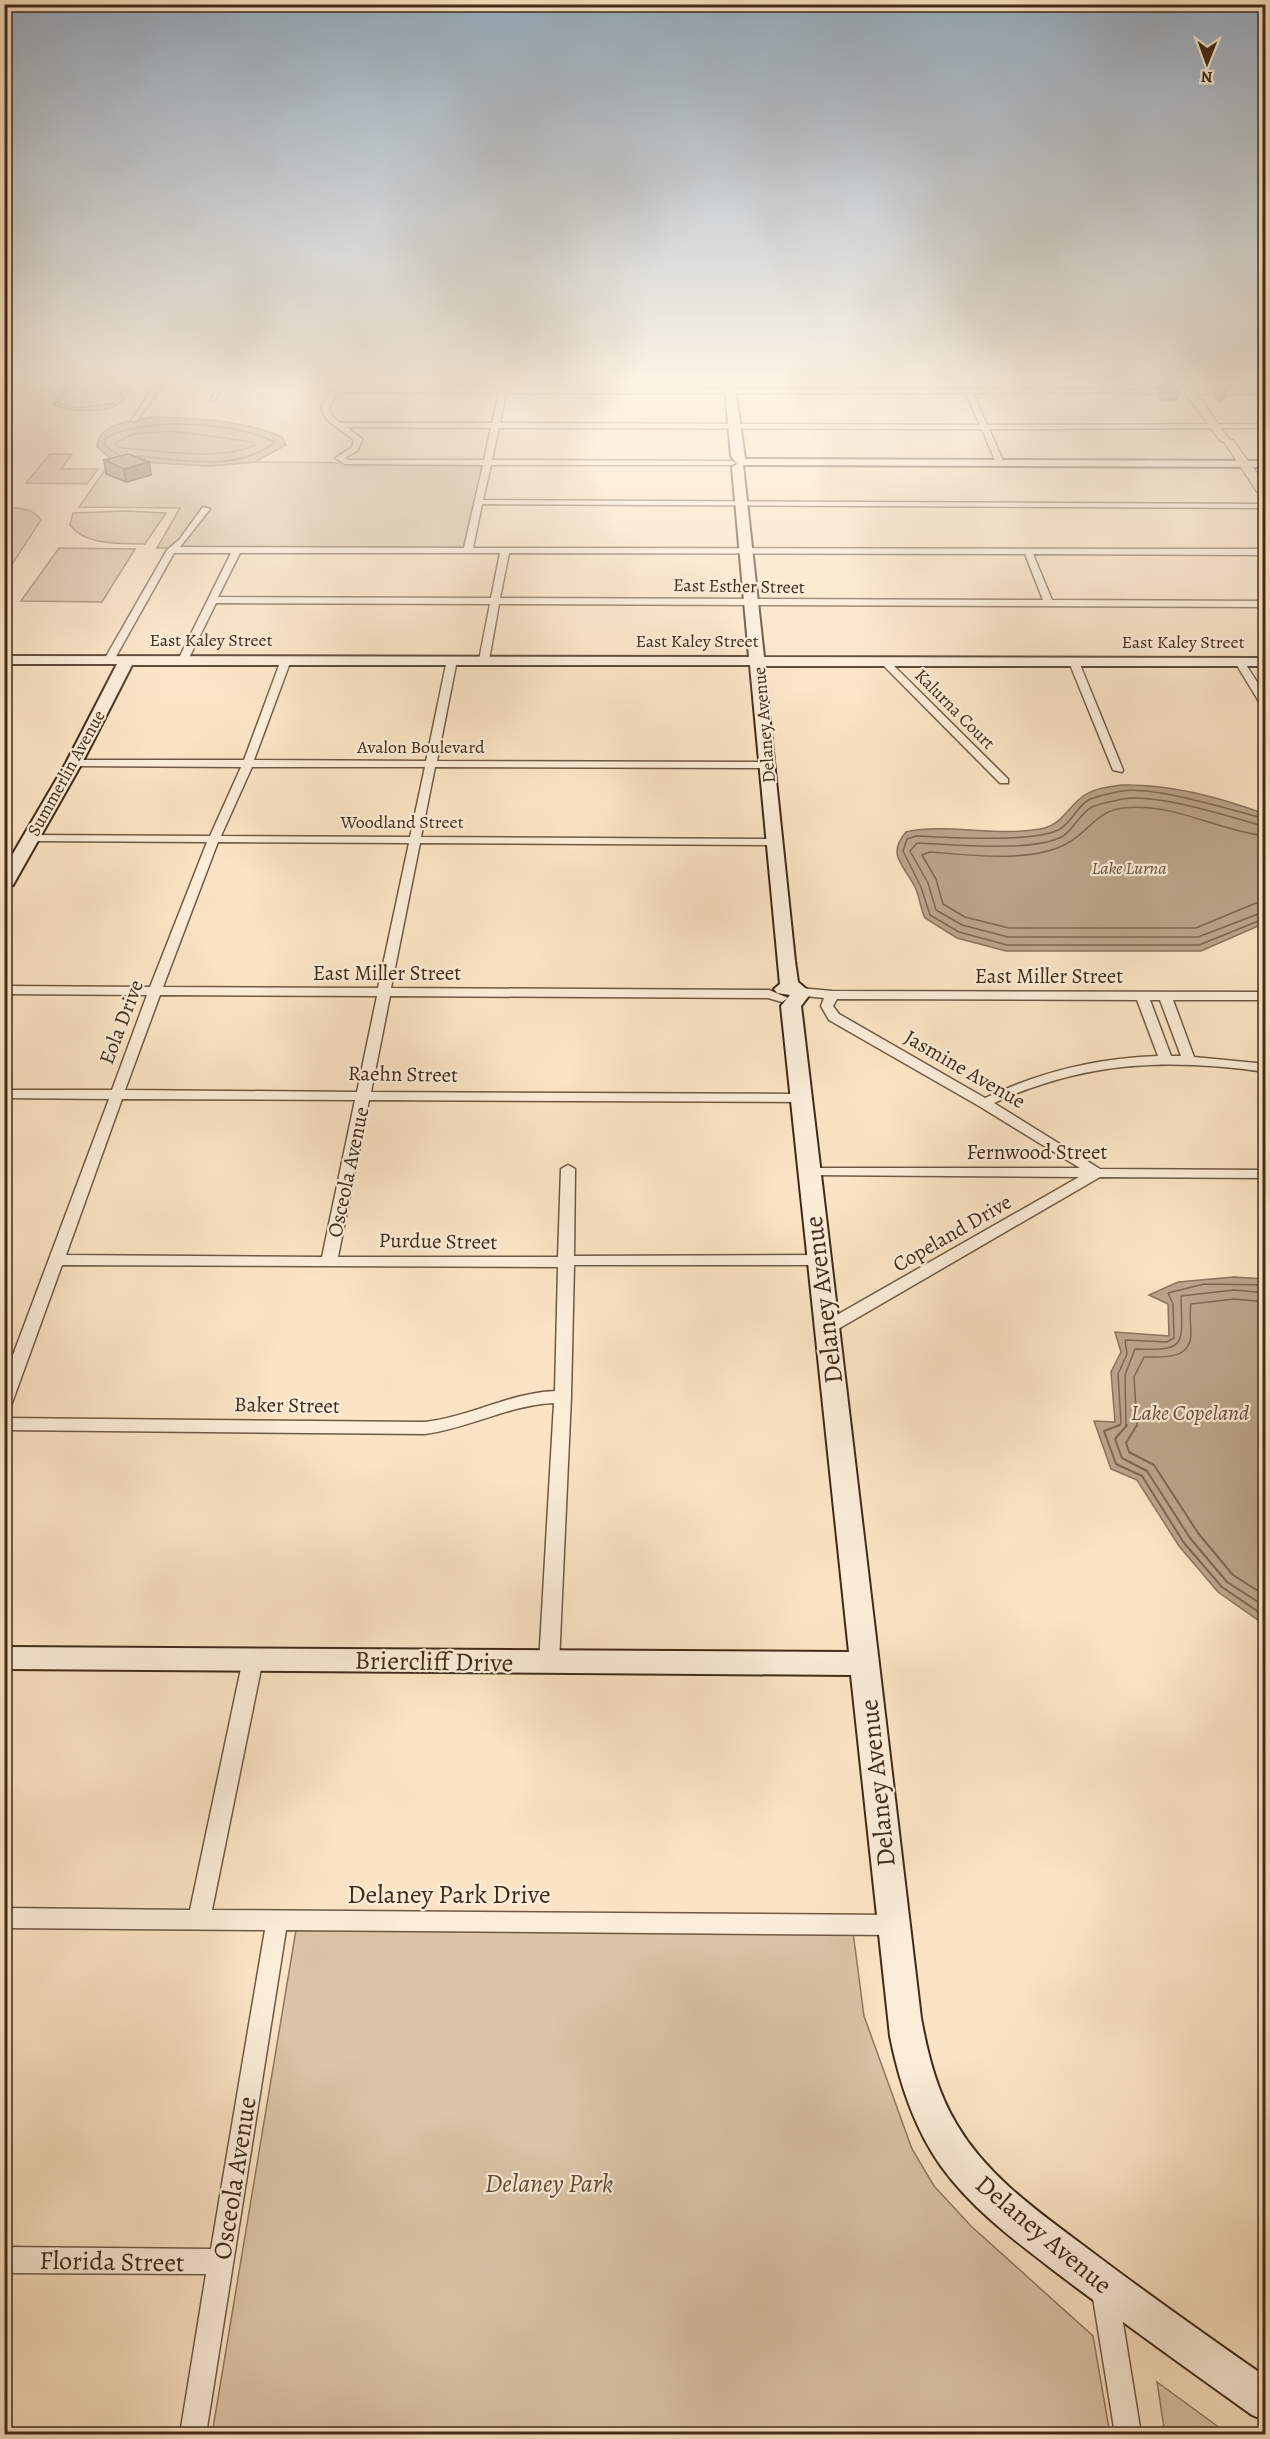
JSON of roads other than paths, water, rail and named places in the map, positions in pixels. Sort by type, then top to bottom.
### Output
[{"type":"street","points":[[468,550],[481,492]]},
{"type":"street","name":"Delaney Avenue","points":[[741,492],[818,1260],[893,1925],[910,2056],[924,2096],[944,2136],[969,2172],[1008,2212],[1103,2285],[1266,2401]]},
{"type":"street","points":[[479,502],[1266,506]]},
{"type":"street","points":[[4,660],[108,660],[171,550],[182,542],[206,509]]},
{"type":"street","points":[[171,550],[1266,552]]},
{"type":"street","points":[[183,660],[237,550]]},
{"type":"street","points":[[484,660],[505,550]]},
{"type":"street","points":[[1028,552],[1049,603]]},
{"type":"street","name":"East Esther Street","points":[[212,600],[1266,604]]},
{"type":"street","name":"East Kaley Street","points":[[108,660],[1266,662]]},
{"type":"street","name":"Summerlin Avenue","points":[[4,885],[74,763],[128,660]]},
{"type":"street","name":"Eola Drive","points":[[4,1403],[155,991],[214,839],[248,763],[286,660]]},
{"type":"street","name":"Osceola Avenue","points":[[329,1261],[452,660]]},
{"type":"street","name":"Kalurna Court","points":[[884,661],[1004,781]]},
{"type":"street","points":[[1074,662],[1118,770]]},
{"type":"street","points":[[1240,662],[1266,705]]},
{"type":"street","name":"Avalon Boulevard","points":[[74,763],[768,765]]},
{"type":"street","name":"Woodland Street","points":[[30,838],[775,842]]},
{"type":"street","name":"East Miller Street","points":[[4,990],[1266,996]]},
{"type":"street","name":"Jasmine Avenue","points":[[832,995],[827,1006],[834,1017],[984,1103],[1097,1173]]},
{"type":"street","points":[[1142,995],[1166,1060]]},
{"type":"street","points":[[1165,996],[1189,1060]]},
{"type":"street","points":[[984,1103],[1046,1077],[1092,1067],[1189,1060],[1266,1068]]},
{"type":"street","name":"Raehn Street","points":[[4,1094],[801,1098]]},
{"type":"street","points":[[549,1663],[563,1397],[568,1169]]},
{"type":"street","name":"Fernwood Street","points":[[809,1171],[1266,1174]]},
{"type":"street","name":"Copeland Drive","points":[[827,1328],[1097,1173]]},
{"type":"street","name":"Purdue Street","points":[[57,1260],[818,1260]]},
{"type":"street","name":"Baker Street","points":[[4,1424],[425,1428],[468,1420],[513,1402],[563,1397]]},
{"type":"street","name":"Briercliff Drive","points":[[4,1658],[863,1664]]},
{"type":"street","points":[[199,1918],[253,1659]]},
{"type":"street","name":"Delaney Park Drive","points":[[4,1918],[893,1925]]},
{"type":"street","name":"Osceola Avenue","points":[[193,2434],[277,1921]]},
{"type":"street","name":"Florida Street","points":[[4,2260],[220,2262]]},
{"type":"street","points":[[1103,2285],[1128,2434]]},
{"type":"water","name":"Lake Lurna","points":[[1140,785],[1195,793],[1265,814],[1265,923],[1201,951],[1006,951],[957,938],[925,918],[917,891],[897,854],[897,847],[906,832],[938,829],[1006,832],[1040,829],[1054,824],[1086,794],[1101,788]]},
{"type":"water","name":"Lake Copeland","points":[[1234,1277],[1265,1279],[1265,1625],[1218,1592],[1179,1546],[1137,1480],[1111,1469],[1094,1421],[1115,1422],[1111,1372],[1121,1352],[1115,1332],[1169,1336],[1168,1304],[1149,1295],[1178,1282]]},
{"type":"park label","name":"Delaney Park","points":[[549,2183]]}]
